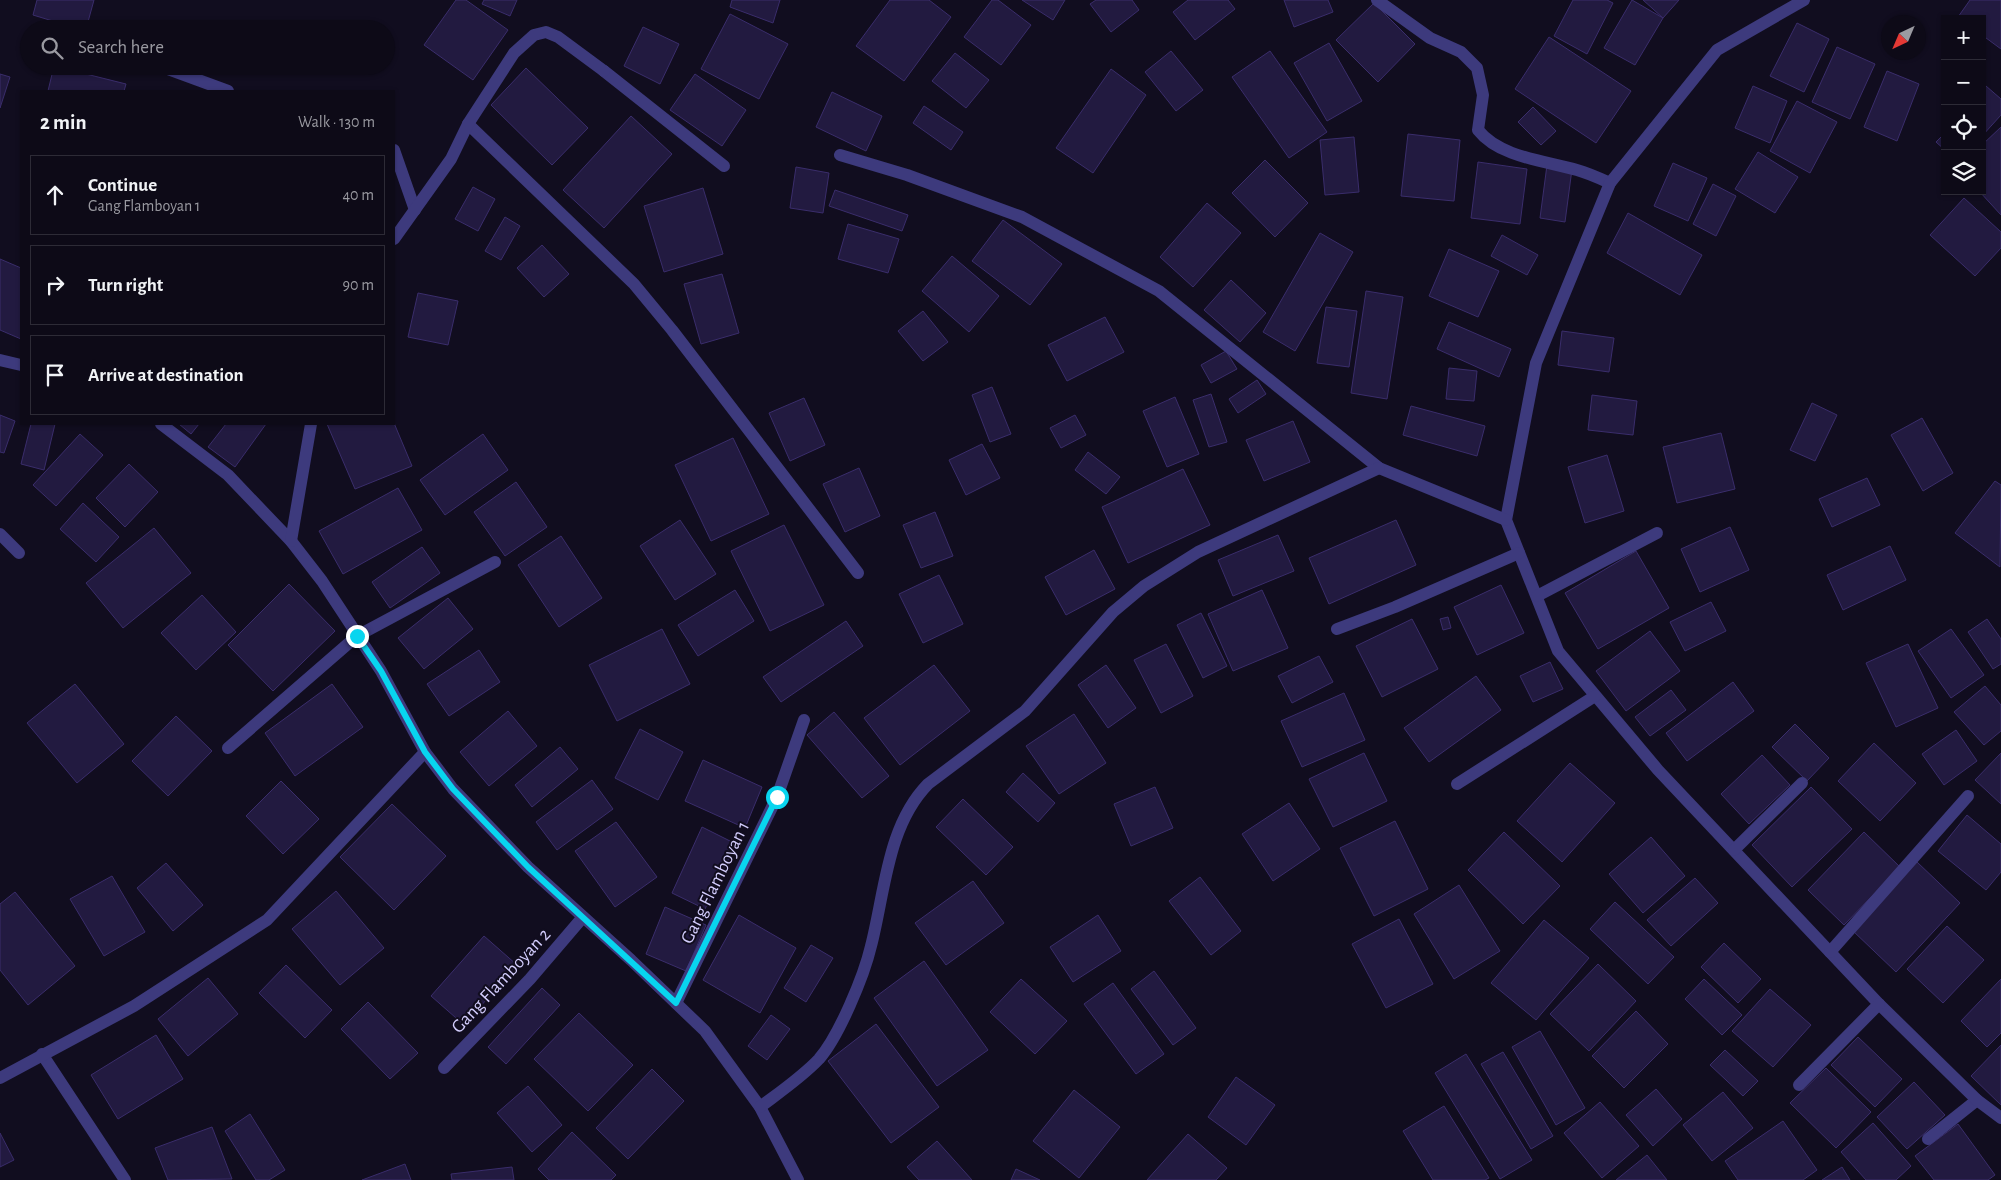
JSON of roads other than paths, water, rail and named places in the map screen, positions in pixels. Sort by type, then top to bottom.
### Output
[{"type":"street","points":[[1377,0],[1430,38],[1461,52],[1477,68],[1483,95],[1478,130],[1486,139],[1503,148],[1580,171],[1610,183]]},
{"type":"street","points":[[1804,0],[1717,50],[1610,183],[1536,363],[1506,520],[1558,651],[1658,770],[1879,1004],[1976,1100],[2001,1118]]},
{"type":"street","points":[[395,238],[451,159],[468,124],[514,53],[540,33],[546,32],[558,37],[724,166]]},
{"type":"street","points":[[184,75],[225,90]]},
{"type":"street","points":[[468,124],[634,284],[672,330],[858,573]]},
{"type":"street","points":[[395,153],[415,210]]},
{"type":"street","points":[[840,155],[907,175],[1022,217],[1159,291],[1379,468],[1506,520]]},
{"type":"street","points":[[0,360],[20,365]]},
{"type":"street","points":[[162,425],[228,475],[291,541],[322,581],[381,671],[425,752],[453,789],[528,867],[705,1031],[760,1107],[798,1180]]},
{"type":"street","points":[[291,541],[311,425]]},
{"type":"street","points":[[760,1107],[819,1058],[840,1025],[871,949],[897,833],[914,798],[928,784],[1025,711],[1113,612],[1144,586],[1198,552],[1379,468]]},
{"type":"street","points":[[1537,596],[1657,533]]},
{"type":"street","points":[[0,534],[19,552]]},
{"type":"street","points":[[1337,629],[1395,607],[1520,553]]},
{"type":"street","points":[[228,748],[357,636],[426,601],[495,562]]},
{"type":"street","points":[[1457,784],[1596,696]]},
{"type":"street","name":"Gang Flamboyan 1","points":[[676,1003],[777,797],[804,720]]},
{"type":"street","points":[[0,1078],[134,1006],[267,920],[425,752]]},
{"type":"street","points":[[1734,850],[1802,783]]},
{"type":"street","points":[[1830,952],[1968,796]]},
{"type":"street","name":"Gang Flamboyan 2","points":[[444,1068],[530,979],[584,917]]},
{"type":"street","points":[[1799,1085],[1879,1004]]},
{"type":"street","points":[[42,1054],[125,1180]]},
{"type":"street","points":[[1928,1139],[1976,1100]]}]
